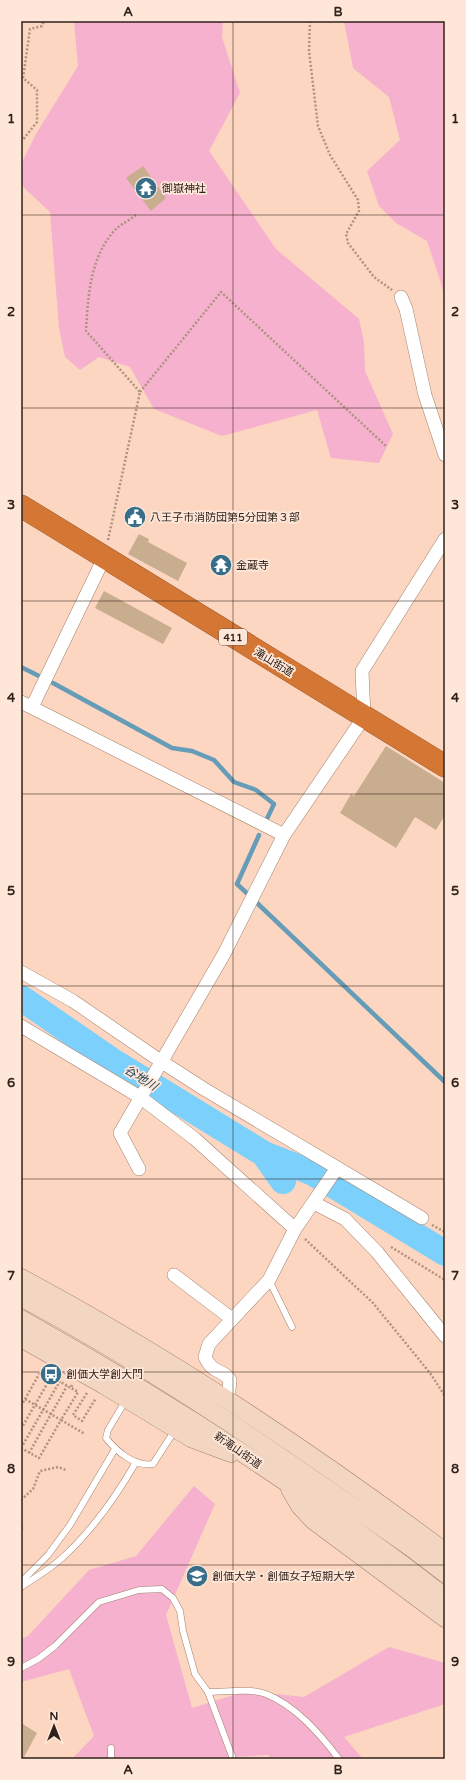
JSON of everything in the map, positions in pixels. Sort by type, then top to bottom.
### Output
[{"type":"highway","name":"滝山街道","points":[[21,506],[445,766]]},
{"type":"main road","points":[[21,1278],[183,1371],[334,1471],[445,1552]]},
{"type":"main road","name":"新滝山街道","points":[[21,1297],[90,1336],[217,1413],[416,1551],[445,1573]]},
{"type":"main road","name":"新滝山街道","points":[[21,1319],[214,1433],[254,1462],[287,1482],[445,1597]]},
{"type":"main road","points":[[21,1338],[127,1398],[191,1438],[254,1462]]},
{"type":"main road","points":[[287,1482],[300,1506],[313,1520],[445,1618]]},
{"type":"street","points":[[401,297],[406,309],[425,395],[445,455]]},
{"type":"street","points":[[138,1169],[120,1133],[224,954],[284,835],[364,717],[362,671],[445,539]]},
{"type":"street","points":[[104,558],[27,705],[284,835]]},
{"type":"street","points":[[21,972],[74,1000],[160,1065],[336,1170],[422,1218]]},
{"type":"street","points":[[21,1026],[141,1095],[195,1139],[295,1229]]},
{"type":"street","points":[[222,1397],[229,1390],[230,1380],[226,1374],[216,1371],[210,1366],[205,1357],[209,1344],[269,1280],[295,1229],[336,1170]]},
{"type":"street","points":[[316,1200],[345,1219],[377,1252],[445,1336]]},
{"type":"street","points":[[174,1275],[232,1319]]},
{"type":"lane","points":[[269,1280],[292,1327]]},
{"type":"lane","points":[[127,1398],[108,1430],[106,1438],[115,1449],[136,1462],[144,1465],[153,1464],[176,1429]]},
{"type":"lane","points":[[21,1582],[48,1555],[70,1524],[115,1449]]},
{"type":"lane","points":[[21,1587],[60,1560],[83,1537],[106,1510],[136,1462]]},
{"type":"lane","points":[[21,1668],[38,1660],[55,1646],[98,1602],[139,1590],[162,1589],[173,1598],[180,1611],[183,1631],[195,1674],[208,1692],[233,1759]]},
{"type":"lane","points":[[208,1692],[247,1691],[266,1694],[300,1715],[339,1759]]},
{"type":"lane","points":[[111,1748],[111,1759]]},
{"type":"path","points":[[21,142],[37,122],[37,90],[23,78],[30,29],[42,26],[44,21]]},
{"type":"path","points":[[310,21],[309,51],[318,126],[330,155],[358,200],[359,212],[346,234],[348,243],[374,277],[401,297]]},
{"type":"path","points":[[136,215],[116,229],[100,251],[92,276],[87,303],[86,331],[140,392]]},
{"type":"path","points":[[104,558],[140,392],[221,292],[387,447]]},
{"type":"path","points":[[295,1229],[373,1304],[430,1373],[445,1396]]},
{"type":"path","points":[[388,1245],[445,1280]]},
{"type":"path","points":[[21,1406],[41,1371],[60,1381],[78,1392],[38,1458],[21,1448],[60,1381]]},
{"type":"path","points":[[21,1429],[51,1376]]},
{"type":"path","points":[[71,1388],[74,1383]]},
{"type":"path","points":[[29,1453],[67,1386]]},
{"type":"path","points":[[88,1391],[73,1415],[82,1421],[100,1392]]},
{"type":"path","points":[[25,1399],[85,1434]]},
{"type":"path","points":[[21,1500],[34,1489],[40,1471],[58,1467],[66,1470]]},
{"type":"path","points":[[21,1525],[24,1528]]},
{"type":"shaded area","points":[[74,21],[223,21],[222,37],[240,93],[209,151],[276,249],[359,319],[364,342],[365,371],[393,434],[379,463],[331,458],[317,410],[222,436],[154,409],[130,367],[99,357],[80,370],[65,357],[59,328],[50,212],[21,185],[21,164],[36,134],[78,66]]},
{"type":"shaded area","points":[[344,21],[445,21],[445,303],[442,286],[427,241],[396,223],[379,206],[367,171],[400,140],[389,97],[353,68]]},
{"type":"shaded area","points":[[194,1486],[215,1504],[166,1615],[192,1708],[247,1691],[304,1697],[389,1647],[445,1663],[445,1704],[344,1737],[363,1759],[269,1759],[269,1755],[197,1759],[72,1759],[94,1736],[69,1669],[21,1682],[21,1639],[28,1636],[89,1570],[136,1556]]},
{"type":"building","name":"御嶽神社","points":[[143,166],[166,198],[151,211],[126,178]]},
{"type":"building","points":[[139,534],[149,539],[148,542],[187,563],[178,581],[128,554]]},
{"type":"building","points":[[104,591],[172,628],[163,644],[95,608]]},
{"type":"building","points":[[386,746],[445,783],[445,815],[436,830],[415,817],[396,848],[340,813],[351,794],[354,796]]},
{"type":"building","points":[[21,1723],[37,1733],[23,1759],[21,1759]]},
{"type":"waterway","points":[[21,667],[41,677]]},
{"type":"waterway","points":[[53,683],[172,748],[192,751],[214,760],[234,782],[256,790],[274,804],[265,823]]},
{"type":"waterway","points":[[251,897],[237,884],[259,835]]},
{"type":"waterway","points":[[256,902],[445,1082]]},
{"type":"waterway","name":"谷地川","points":[[21,998],[111,1060],[264,1154],[283,1181]]},
{"type":"waterway","name":"谷地川","points":[[264,1154],[313,1173],[445,1253]]},
{"type":"place","name":"御嶽神社","points":[[146,188]]},
{"type":"place","name":"八王子市消防団第5分団第３部","points":[[135,517]]},
{"type":"place","name":"金蔵寺","points":[[221,565]]},
{"type":"place","name":"創価大学創大門","points":[[51,1374]]},
{"type":"place","name":"創価大学・創価女子短期大学","points":[[197,1576]]}]
